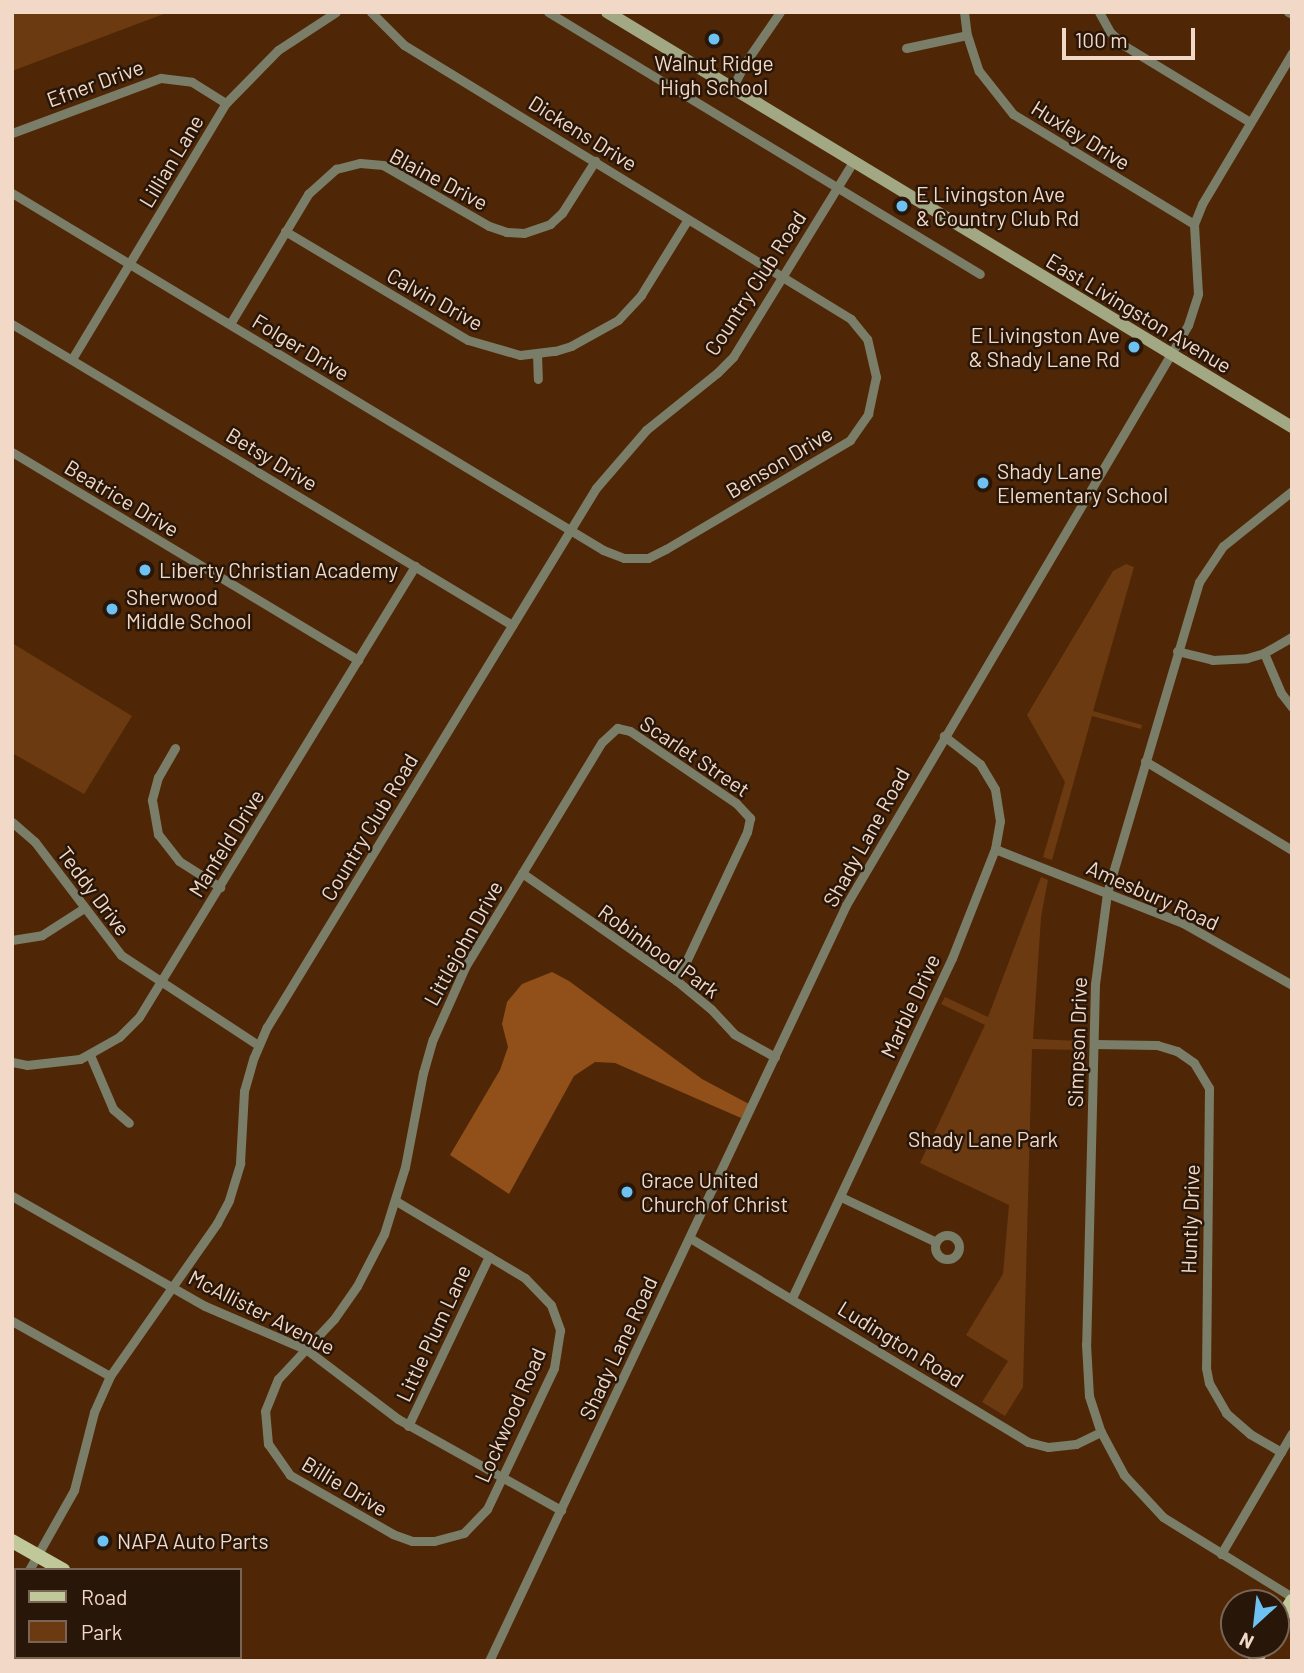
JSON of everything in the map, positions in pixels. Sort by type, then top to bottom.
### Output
[{"type":"main road","name":"East Livingston Avenue","points":[[607,12],[1292,428]]},
{"type":"main road","points":[[12,1541],[59,1568]]},
{"type":"street","name":"Lillian Lane","points":[[72,359],[226,103],[278,50],[336,12]]},
{"type":"street","name":"Dickens Drive","points":[[371,12],[404,45],[783,276]]},
{"type":"street","points":[[548,12],[980,274]]},
{"type":"street","points":[[732,88],[747,60],[780,12]]},
{"type":"street","name":"Huxley Drive","points":[[964,12],[967,35],[979,71],[1013,114],[1194,224]]},
{"type":"street","points":[[1099,12],[1105,25],[1125,46],[1250,122]]},
{"type":"street","points":[[906,48],[967,35]]},
{"type":"street","name":"Shady Lane Road","points":[[489,1661],[846,905],[1188,325],[1198,294],[1194,224],[1212,183],[1292,53]]},
{"type":"street","name":"Efner Drive","points":[[12,133],[161,78],[181,78],[192,82],[226,103]]},
{"type":"street","name":"Blaine Drive","points":[[230,324],[308,194],[326,175],[347,166],[370,163],[404,175],[489,226],[515,233],[534,231],[562,214],[595,161]]},
{"type":"street","name":"Country Club Road","points":[[30,1568],[74,1490],[94,1412],[110,1376],[217,1223],[233,1187],[241,1150],[244,1091],[258,1045],[596,488],[646,430],[733,357],[853,162]]},
{"type":"street","name":"Folger Drive","points":[[12,193],[571,530]]},
{"type":"street","name":"Calvin Drive","points":[[285,231],[468,340],[494,350],[537,354],[587,340],[618,320],[641,295],[688,219]]},
{"type":"street","name":"Benson Drive","points":[[571,530],[613,555],[648,558],[844,444],[855,433],[868,414],[876,383],[867,339],[841,311],[783,276]]},
{"type":"street","name":"Betsy Drive","points":[[12,324],[512,625]]},
{"type":"street","points":[[537,354],[538,379]]},
{"type":"street","name":"Beatrice Drive","points":[[12,453],[358,660]]},
{"type":"street","name":"Simpson Drive","points":[[1292,491],[1238,531],[1210,563],[1191,602],[1107,893],[1099,943],[1094,1044],[1086,1369],[1089,1396],[1101,1432],[1124,1475],[1143,1498],[1163,1517],[1292,1599]]},
{"type":"street","name":"Manfeld Drive","points":[[12,1062],[27,1065],[60,1063],[90,1055],[130,1028],[161,983],[415,566]]},
{"type":"street","points":[[1177,651],[1229,661],[1264,653],[1292,637]]},
{"type":"street","points":[[1264,653],[1281,693],[1292,707]]},
{"type":"street","name":"Scarlet Street","points":[[617,728],[630,731],[736,803],[750,818],[747,832],[677,981]]},
{"type":"street","name":"Littlejohn Drive","points":[[396,1201],[423,1073],[446,1004],[465,967],[602,742],[617,728]]},
{"type":"street","name":"Marble Drive","points":[[792,1298],[952,958],[995,849],[1000,821],[995,789],[980,764],[944,737]]},
{"type":"street","points":[[175,748],[158,777],[152,800],[158,834],[179,861],[220,887]]},
{"type":"street","points":[[1145,761],[1292,850]]},
{"type":"street","name":"Teddy Drive","points":[[12,822],[35,842],[121,955],[258,1045]]},
{"type":"street","name":"Amesbury Road","points":[[995,849],[1183,923],[1292,985]]},
{"type":"street","name":"Robinhood Park","points":[[522,873],[677,981],[711,1009],[734,1034],[775,1057]]},
{"type":"street","points":[[12,940],[42,935],[84,908]]},
{"type":"street","name":"Huntly Drive","points":[[1094,1044],[1157,1045],[1177,1051],[1194,1063],[1209,1088],[1206,1368],[1209,1383],[1226,1413],[1250,1434],[1281,1451]]},
{"type":"street","points":[[90,1055],[113,1109],[129,1124]]},
{"type":"street","name":"McAllister Avenue","points":[[12,1196],[231,1319],[307,1350],[408,1426],[561,1510]]},
{"type":"street","points":[[841,1197],[936,1242]]},
{"type":"street","name":"Lockwood Road","points":[[396,1201],[525,1278],[551,1305],[560,1330],[554,1368],[502,1478],[480,1518],[464,1533],[449,1539]]},
{"type":"street","name":"Billie Drive","points":[[396,1201],[384,1234],[357,1286],[307,1350],[278,1380],[267,1402],[264,1420],[266,1434],[278,1461],[300,1482],[393,1534],[412,1541],[449,1539]]},
{"type":"street","name":"Ludington Road","points":[[690,1238],[1028,1441],[1048,1447],[1076,1444],[1101,1432]]},
{"type":"street","name":"Little Plum Lane","points":[[408,1426],[489,1256]]},
{"type":"street","points":[[12,1321],[110,1376]]},
{"type":"street","points":[[1221,1554],[1292,1433]]},
{"type":"green space","points":[[12,12],[169,12],[12,71]]},
{"type":"green space","points":[[1126,564],[1134,567],[1093,711],[1142,725],[1141,729],[1092,716],[1052,860],[1043,857],[1065,782],[1027,715],[1113,571]]},
{"type":"green space","points":[[12,643],[132,716],[84,794],[12,753]]},
{"type":"green space","name":"Shady Lane Park","points":[[1041,877],[1048,880],[1041,917],[1033,1039],[1081,1041],[1081,1050],[1032,1049],[1023,1387],[1005,1416],[982,1402],[1008,1361],[966,1335],[1003,1274],[1009,1205],[920,1163],[985,1025],[941,1004],[945,997],[988,1017]]},
{"type":"shaded area","points":[[552,972],[569,981],[702,1079],[749,1104],[741,1118],[615,1063],[595,1062],[574,1076],[509,1194],[450,1155],[500,1070],[508,1047],[502,1024],[507,1002],[522,984]]},
{"type":"place","name":"Walnut Ridge High School","points":[[714,39]]},
{"type":"place","name":"E Livingston Ave & Country Club Rd","points":[[902,206]]},
{"type":"place","name":"E Livingston Ave & Shady Lane Rd","points":[[1134,347]]},
{"type":"place","name":"Shady Lane Elementary School","points":[[983,483]]},
{"type":"place","name":"Liberty Christian Academy","points":[[145,570]]},
{"type":"place","name":"Sherwood Middle School","points":[[112,609]]},
{"type":"place","name":"Grace United Church of Christ","points":[[627,1192]]},
{"type":"place","name":"NAPA Auto Parts","points":[[103,1541]]}]
